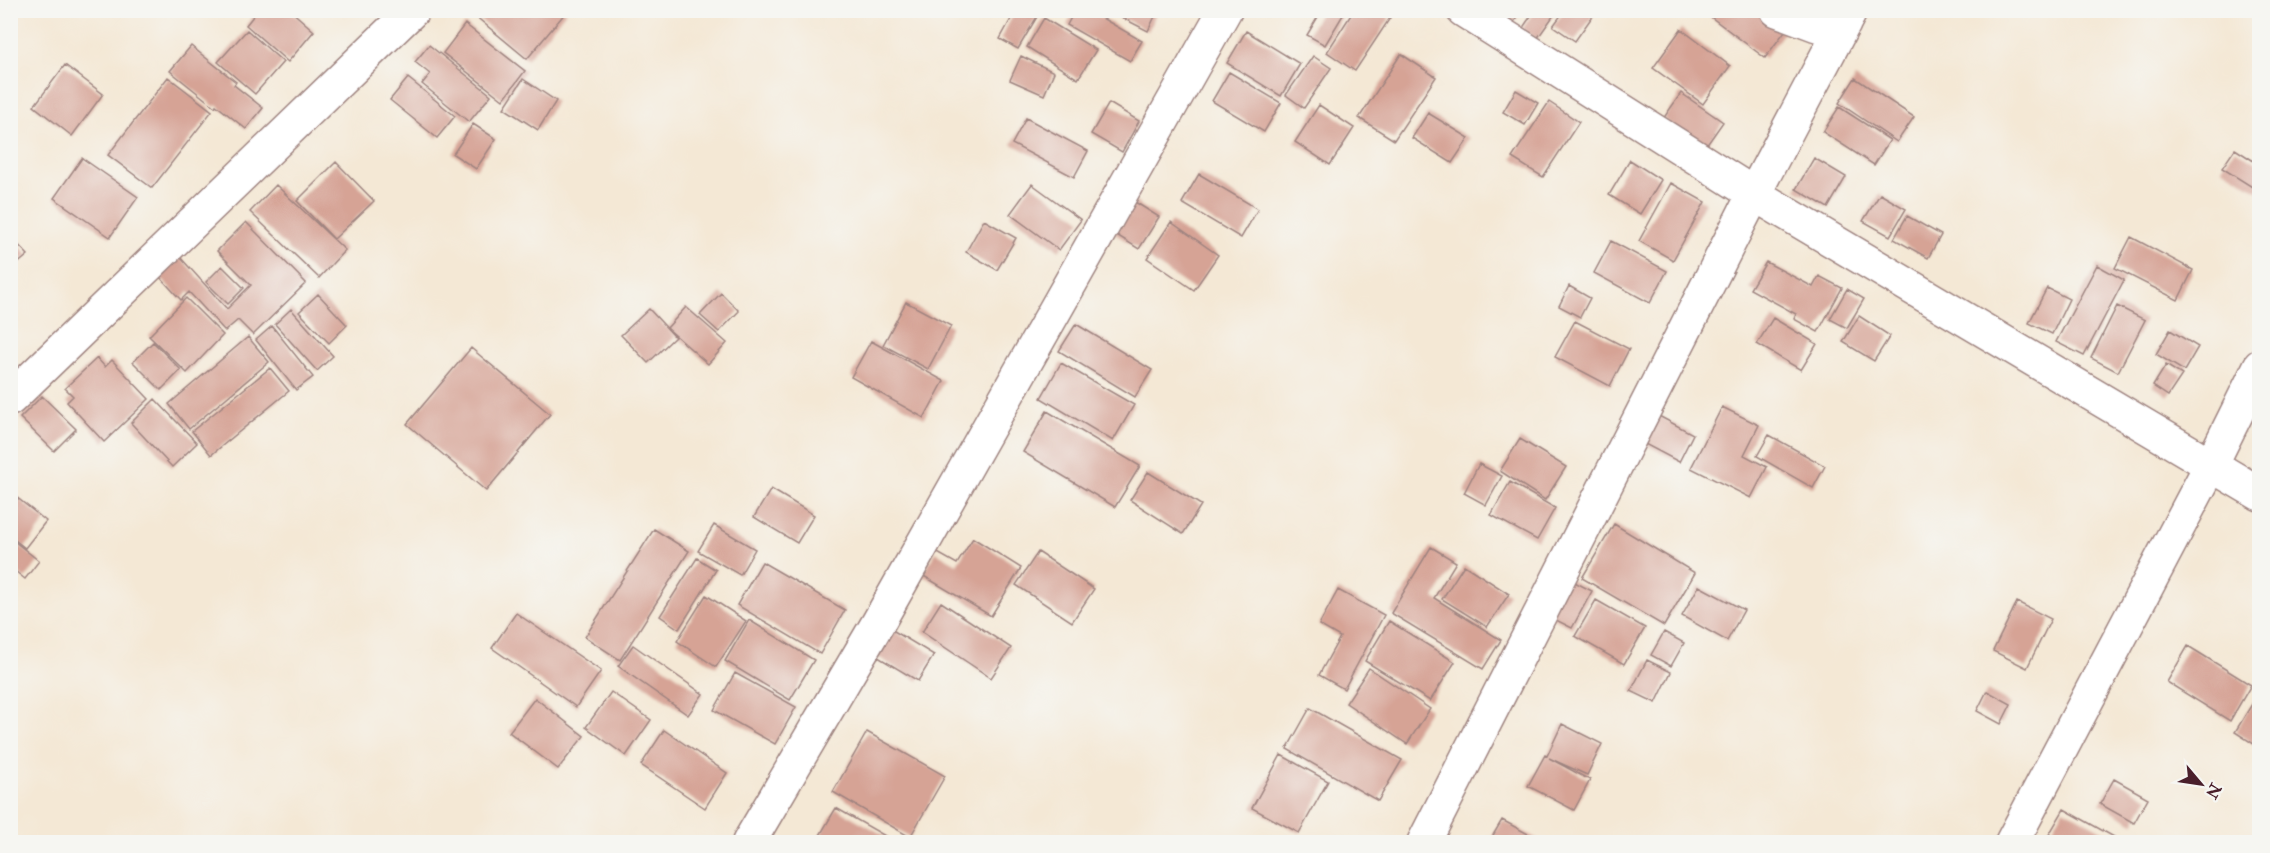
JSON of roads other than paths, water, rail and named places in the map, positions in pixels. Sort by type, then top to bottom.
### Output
[{"type":"street","points":[[10,399],[413,10]]},
{"type":"street","points":[[749,843],[878,622],[1225,10]]},
{"type":"street","points":[[1463,10],[1754,194],[2259,494]]},
{"type":"street","points":[[1777,10],[1817,25],[1848,17]]},
{"type":"street","points":[[1424,843],[1754,194],[1848,17]]},
{"type":"street","points":[[2012,843],[2211,465],[2259,366]]}]
